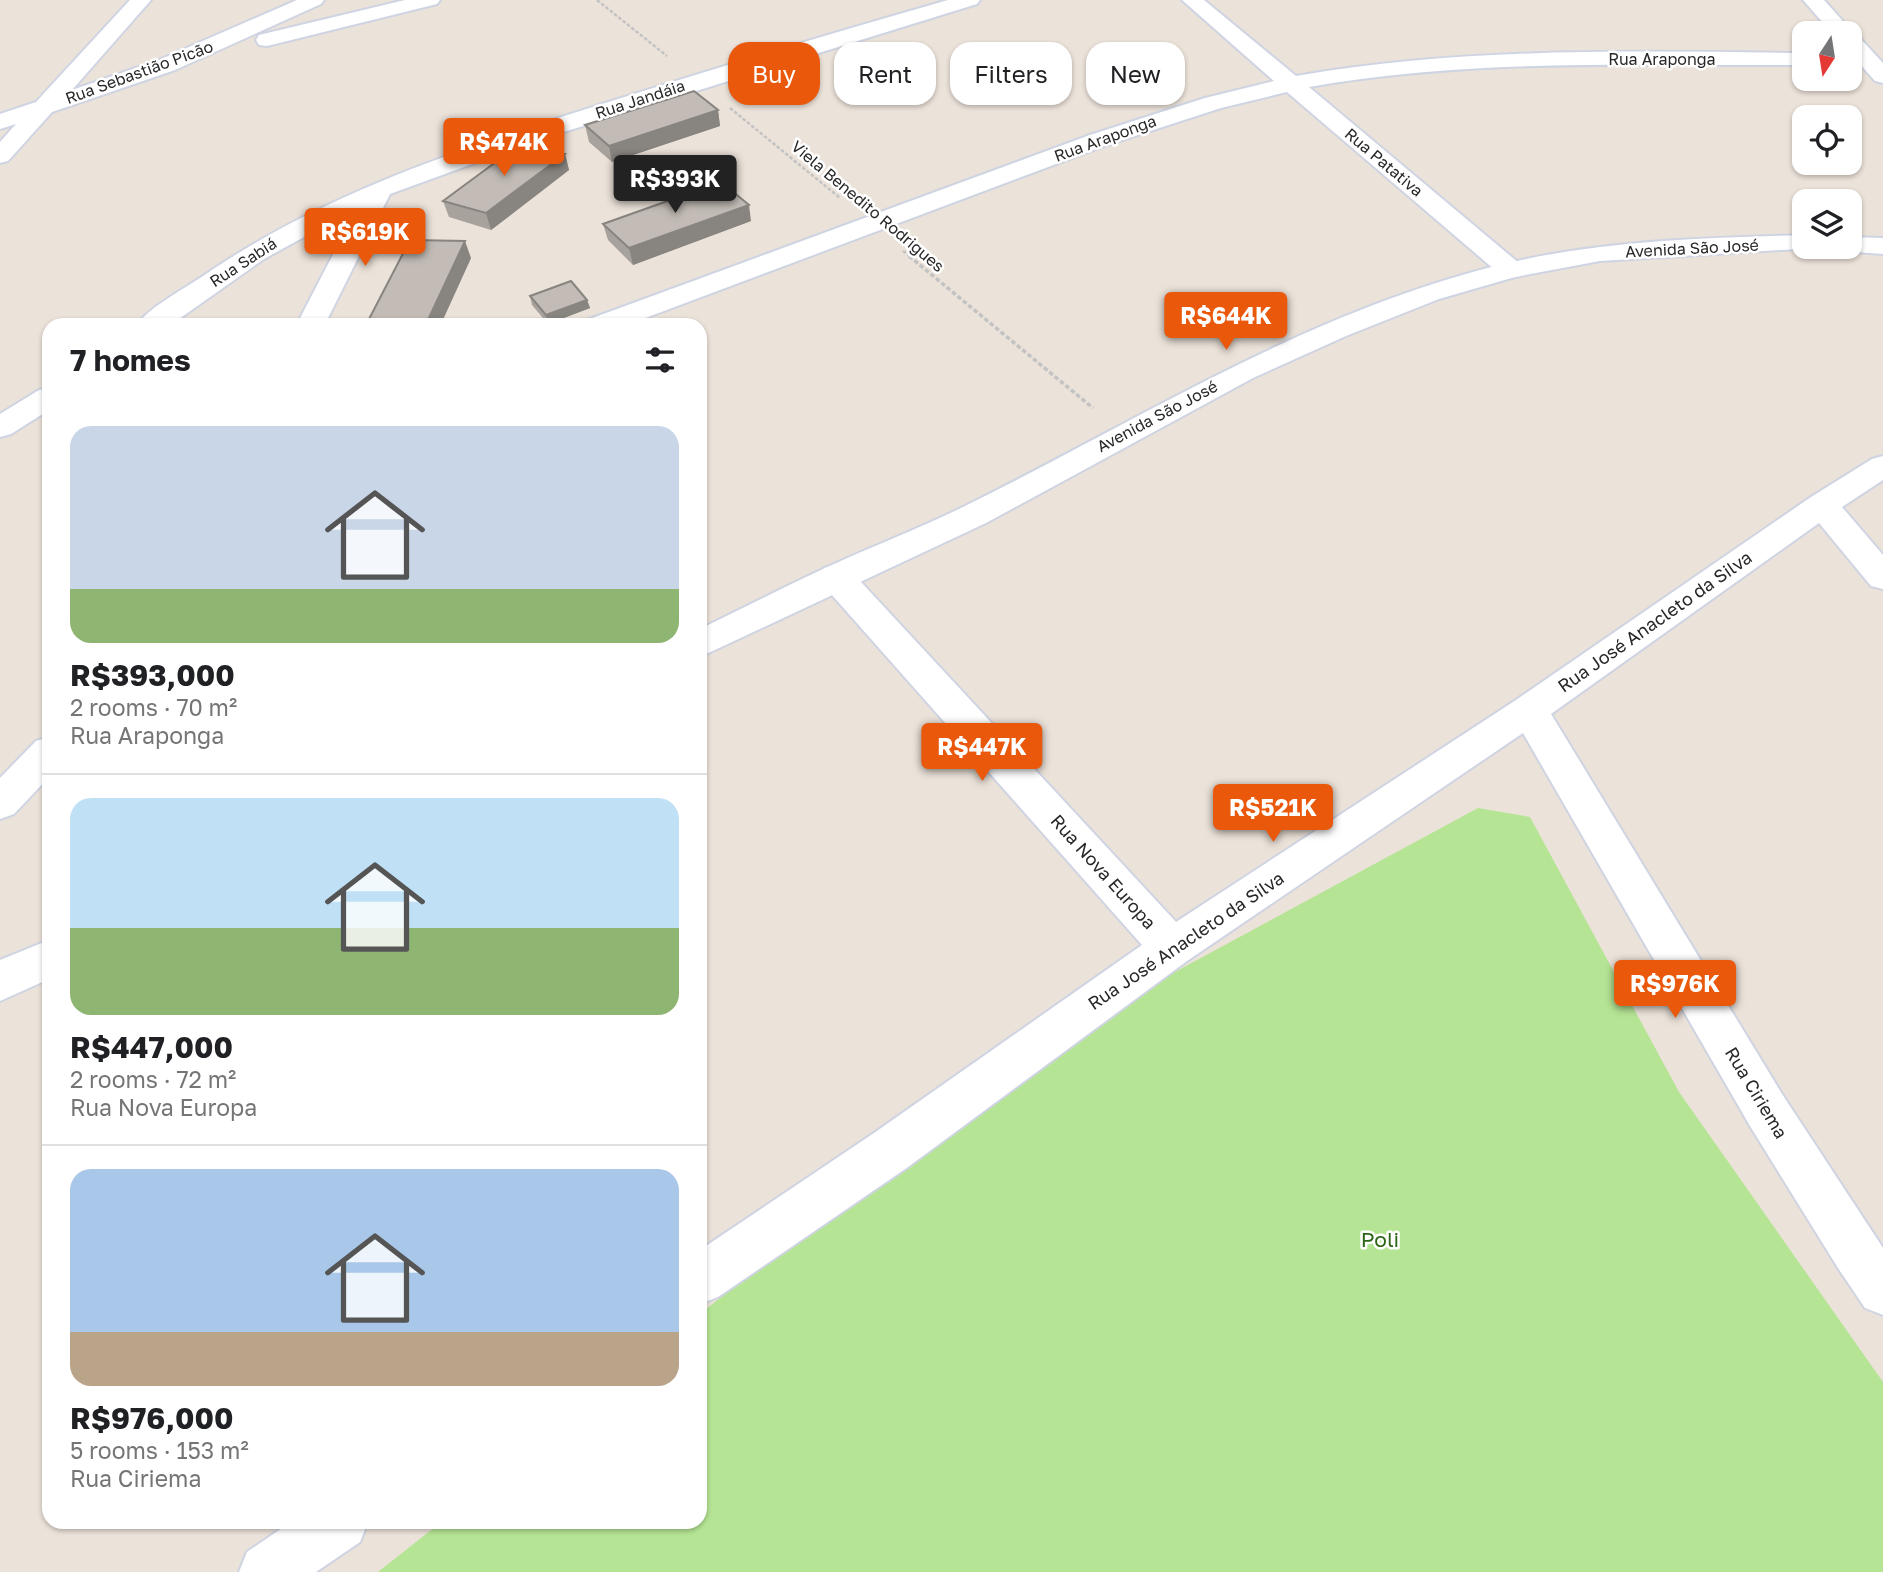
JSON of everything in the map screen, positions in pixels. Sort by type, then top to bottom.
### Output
[{"type":"street","points":[[0,156],[141,0]]},
{"type":"street","name":"Rua Sebastião Picão","points":[[0,122],[167,65],[314,0]]},
{"type":"street","points":[[167,65],[430,0]]},
{"type":"street","name":"Rua Jandáia","points":[[379,190],[532,134],[698,81],[970,0]]},
{"type":"street","name":"Rua Patativa","points":[[1192,0],[1511,270]]},
{"type":"street","points":[[1813,0],[1832,21]]},
{"type":"street","points":[[286,13],[309,30]]},
{"type":"street","name":"Rua Araponga","points":[[618,318],[1169,114],[1291,83],[1391,68],[1461,63],[1559,59],[1792,59]]},
{"type":"street","points":[[1862,62],[1883,76]]},
{"type":"street","points":[[314,318],[379,190]]},
{"type":"street","name":"Rua Sabiá","points":[[162,318],[281,237],[379,190]]},
{"type":"street","name":"Avenida São José","points":[[707,641],[975,515],[1123,433],[1243,372],[1335,330],[1429,293],[1511,270],[1601,253],[1677,247],[1792,243]]},
{"type":"street","points":[[1862,245],[1883,246]]},
{"type":"street","points":[[0,427],[42,401]]},
{"type":"street","name":"Rua José Anacleto da Silva","points":[[707,1274],[891,1150],[1172,948],[1529,710],[1822,505],[1883,466]]},
{"type":"street","points":[[1822,505],[1883,577]]},
{"type":"street","name":"Rua Nova Europa","points":[[836,578],[1172,948]]},
{"type":"street","name":"Rua Ciriema","points":[[1529,710],[1766,1110],[1855,1251],[1883,1290]]},
{"type":"street","points":[[0,803],[42,759]]},
{"type":"street","points":[[0,981],[42,962]]},
{"type":"street","points":[[267,1572],[330,1529]]},
{"type":"path","name":"Viela Benedito Rodrigues","points":[[597,0],[1123,433]]},
{"type":"green space","name":"Poli","points":[[1478,808],[1530,817],[1679,1092],[1883,1382],[1883,1572],[378,1572],[432,1529],[707,1529],[707,1308],[1025,1053]]},
{"type":"building","points":[[694,91],[718,110],[609,146],[585,125]]},
{"type":"building","points":[[523,142],[565,154],[486,213],[443,201]]},
{"type":"building","points":[[721,182],[749,205],[629,248],[603,224]]},
{"type":"building","points":[[410,240],[465,241],[429,318],[370,318]]},
{"type":"building","points":[[571,281],[587,300],[546,315],[530,296]]}]
